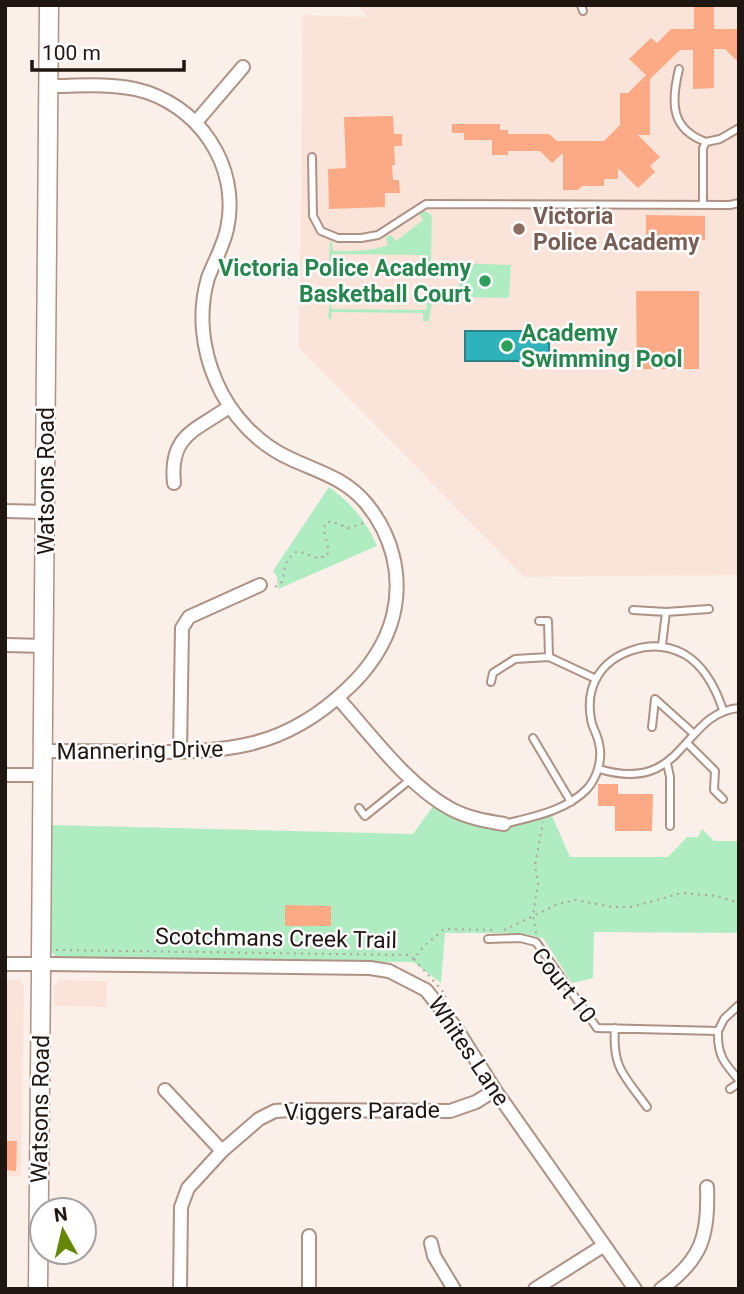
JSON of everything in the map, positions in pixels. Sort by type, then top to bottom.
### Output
[{"type":"street","name":"Watsons Road","points":[[38,1289],[49,5]]},
{"type":"street","points":[[196,122],[243,67]]},
{"type":"street","name":"Mannering Drive","points":[[44,751],[219,751],[255,744],[299,725],[338,698],[366,669],[391,624],[397,590],[391,546],[375,516],[351,488],[323,471],[279,453],[254,434],[229,407],[211,369],[203,327],[208,281],[227,228],[230,199],[223,165],[216,149],[196,122],[163,98],[133,88],[48,86]]},
{"type":"street","points":[[174,483],[173,460],[180,442],[229,407]]},
{"type":"street","points":[[5,511],[46,512]]},
{"type":"street","points":[[180,752],[182,628],[189,617],[260,585]]},
{"type":"street","points":[[5,645],[45,646]]},
{"type":"street","points":[[338,698],[427,794],[472,818],[504,824]]},
{"type":"street","points":[[5,775],[43,775]]},
{"type":"street","name":"Whites Lane","points":[[5,964],[41,960],[370,968],[389,971],[426,989],[456,1028],[495,1090],[635,1289]]},
{"type":"street","points":[[165,1090],[222,1151]]},
{"type":"street","name":"Viggers Parade","points":[[180,1289],[181,1207],[188,1188],[222,1151],[260,1119],[275,1111],[450,1111],[476,1102],[495,1090]]},
{"type":"street","points":[[661,1289],[675,1279],[698,1252],[708,1219],[707,1187]]},
{"type":"street","points":[[309,1236],[309,1289]]},
{"type":"street","points":[[431,1243],[433,1256],[454,1289]]},
{"type":"street","points":[[536,1289],[603,1246]]},
{"type":"lane","points":[[679,69],[674,91],[677,120],[684,131],[706,142],[720,139],[739,128]]},
{"type":"lane","points":[[703,204],[703,148],[706,142]]},
{"type":"lane","points":[[312,157],[313,216],[321,231],[338,238],[378,235],[426,204],[703,204],[739,208]]},
{"type":"lane","points":[[730,205],[739,202]]},
{"type":"lane","points":[[633,610],[666,612],[709,609]]},
{"type":"lane","points":[[662,645],[666,612]]},
{"type":"lane","points":[[539,621],[548,621],[549,657]]},
{"type":"lane","points":[[504,824],[544,814],[570,802],[588,788],[598,769],[600,745],[591,721],[589,700],[594,678],[620,654],[662,645],[685,654],[702,669],[716,689],[723,710]]},
{"type":"lane","points":[[491,682],[493,673],[515,659],[549,657],[594,678]]},
{"type":"lane","points":[[652,727],[655,699],[694,734]]},
{"type":"lane","points":[[598,769],[619,775],[643,773],[667,764],[688,744],[694,734],[723,710],[739,708]]},
{"type":"lane","points":[[533,738],[570,802]]},
{"type":"lane","points":[[688,744],[715,771],[714,790],[723,799]]},
{"type":"lane","points":[[667,764],[670,777],[670,825]]},
{"type":"lane","points":[[359,808],[365,816],[412,778]]},
{"type":"lane","name":"Court 10","points":[[488,939],[520,938],[536,942],[597,1028],[615,1028]]},
{"type":"lane","points":[[730,1089],[739,1082],[725,1065],[717,1049],[718,1031],[724,1019],[739,1005]]},
{"type":"lane","points":[[647,1107],[616,1063],[613,1050],[615,1028],[718,1031]]},
{"type":"path","points":[[275,587],[282,582],[285,562],[290,555],[298,551],[317,558],[323,559],[327,556],[329,549],[323,531],[325,524],[331,521],[348,528],[367,522]]},
{"type":"path","points":[[536,942],[533,916],[538,883],[535,865],[544,814]]},
{"type":"path","name":"Scotchmans Creek Trail","points":[[41,960],[52,948],[59,951],[408,955],[414,958],[444,929],[505,930],[558,904],[576,900],[612,907],[631,906],[682,893],[716,896],[739,903]]},
{"type":"shaded area","name":"Victoria Police Academy","points":[[357,5],[739,5],[739,575],[524,577],[299,348],[303,15],[368,17]]},
{"type":"shaded area","points":[[5,980],[19,980],[24,985],[21,1176],[5,1176]]},
{"type":"shaded area","points":[[60,980],[107,981],[107,1007],[54,1006],[54,986]]},
{"type":"green space","points":[[425,211],[432,215],[431,262],[423,263],[423,255],[332,254],[332,262],[329,261],[330,242],[333,251],[361,251],[388,245],[386,237],[391,235],[396,241],[423,220],[419,213]]},
{"type":"green space","name":"Victoria Police Academy Basketball Court","points":[[459,263],[511,265],[509,298],[459,297]]},
{"type":"green space","points":[[429,298],[432,301],[429,321],[423,321],[423,313],[332,312],[331,320],[328,318],[330,301],[332,309],[426,310]]},
{"type":"green space","points":[[329,487],[357,513],[377,546],[278,589],[277,577],[273,571]]},
{"type":"green space","points":[[433,806],[484,824],[512,826],[552,816],[570,857],[668,857],[687,837],[698,837],[702,829],[714,841],[739,841],[739,933],[594,932],[593,978],[572,983],[543,938],[520,933],[445,933],[441,983],[413,962],[58,959],[46,946],[50,825],[413,834]]},
{"type":"water","name":"Academy Swimming Pool","points":[[465,331],[549,331],[549,361],[465,361]]},
{"type":"building","points":[[694,5],[714,5],[714,29],[739,29],[739,63],[725,49],[714,49],[714,88],[693,89],[693,50],[680,50],[650,79],[650,135],[638,135],[660,157],[650,166],[655,172],[638,188],[618,168],[618,179],[604,179],[604,186],[582,186],[578,190],[563,190],[563,153],[552,163],[540,151],[508,151],[508,155],[492,155],[492,140],[464,140],[464,133],[452,133],[452,124],[500,124],[500,130],[508,130],[508,134],[549,134],[557,141],[604,141],[620,125],[620,93],[628,93],[646,75],[629,59],[651,38],[657,43],[671,29],[694,29]]},
{"type":"building","points":[[393,116],[394,134],[402,134],[402,146],[394,146],[395,165],[392,165],[393,180],[399,180],[400,193],[385,193],[385,207],[329,209],[328,169],[346,168],[344,117]]},
{"type":"building","points":[[646,215],[705,216],[705,240],[646,240]]},
{"type":"building","points":[[636,291],[699,291],[699,369],[637,369]]},
{"type":"building","points":[[598,784],[618,784],[618,794],[653,794],[652,831],[615,831],[615,806],[598,806]]},
{"type":"building","points":[[285,905],[331,906],[331,926],[285,926]]},
{"type":"building","points":[[5,1141],[17,1141],[16,1171],[5,1170]]},
{"type":"place","name":"Victoria Police Academy","points":[[519,229]]},
{"type":"place","name":"Victoria Police Academy Basketball Court","points":[[485,281]]},
{"type":"place","name":"Academy Swimming Pool","points":[[507,346]]}]
